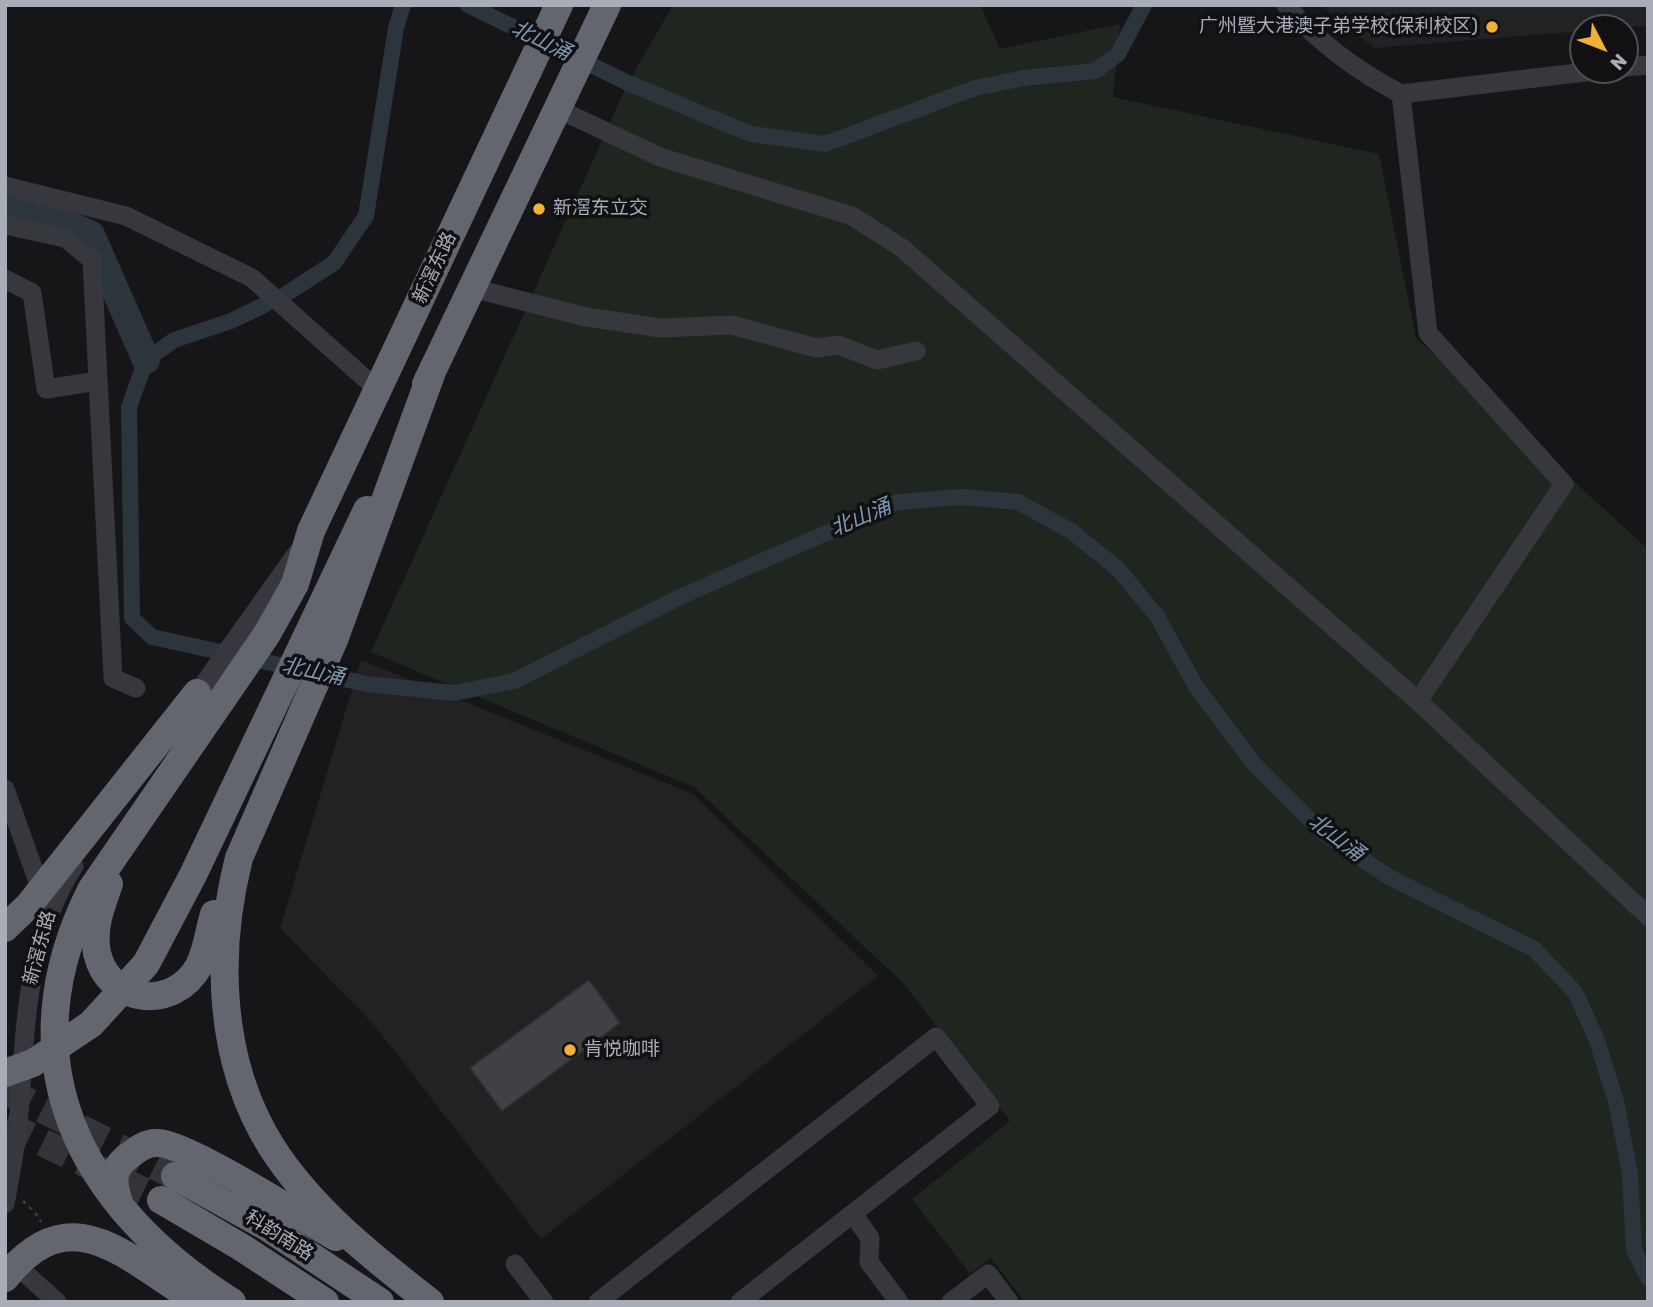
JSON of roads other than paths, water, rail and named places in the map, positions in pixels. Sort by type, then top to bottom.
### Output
[{"type":"highway","points":[[5,1073],[33,1063],[91,1024],[113,1003],[145,964],[192,875],[368,510],[607,5]]},
{"type":"highway","name":"新滘东路","points":[[210,696],[256,629],[295,584],[311,531],[555,13]]},
{"type":"highway","points":[[132,826],[99,912],[96,944],[98,956],[109,976],[137,996],[161,997],[181,987],[191,978],[204,954],[215,911],[334,640],[433,369]]},
{"type":"highway","points":[[210,696],[91,890],[75,922],[60,974],[54,1031],[63,1105],[85,1153],[119,1204],[173,1261],[232,1302]]},
{"type":"highway","points":[[5,928],[210,696]]},
{"type":"highway","points":[[239,858],[230,893],[224,957],[231,1041],[240,1079],[254,1114],[272,1147],[316,1203],[372,1257],[430,1302]]},
{"type":"highway","points":[[119,1204],[114,1186],[120,1164],[145,1144],[159,1142],[200,1159],[372,1257]]},
{"type":"highway","name":"科韵南路","points":[[175,1176],[267,1227],[380,1302]]},
{"type":"highway","name":"科韵南路","points":[[161,1200],[241,1247],[324,1302]]},
{"type":"highway","points":[[10,1272],[51,1240],[78,1235],[109,1247],[199,1302]]},
{"type":"street","points":[[1286,5],[1300,21],[1371,78],[1401,94],[1569,74]]},
{"type":"street","points":[[1401,94],[1428,333],[1564,484],[1418,701]]},
{"type":"street","points":[[563,98],[660,157],[852,216],[902,248],[1418,701],[1648,916]]},
{"type":"street","points":[[5,186],[125,216],[252,278],[378,390]]},
{"type":"street","points":[[5,226],[65,238],[92,260],[113,678],[136,688]]},
{"type":"street","points":[[5,279],[32,293],[46,389],[97,381]]},
{"type":"street","points":[[472,288],[586,317],[661,328],[732,325],[816,348],[838,345],[877,360],[916,351]]},
{"type":"street","name":"新滘东路","points":[[13,1202],[30,976],[48,911],[84,851],[210,696]]},
{"type":"street","points":[[5,789],[41,890]]},
{"type":"street","points":[[598,1302],[936,1037],[990,1107],[740,1302]]},
{"type":"street","points":[[853,1214],[870,1238],[869,1262],[899,1302]]},
{"type":"street","points":[[515,1264],[544,1302]]},
{"type":"street","points":[[10,1272],[57,1302]]},
{"type":"street","points":[[951,1302],[988,1274],[1009,1302]]},
{"type":"waterway","name":"北山涌","points":[[283,296],[334,263],[366,216],[396,28],[403,5]]},
{"type":"waterway","name":"北山涌","points":[[468,5],[628,83],[751,134],[825,144],[975,88],[1024,78],[1095,71],[1118,54],[1144,5]]},
{"type":"waterway","points":[[5,209],[46,214],[91,235],[146,360]]},
{"type":"waterway","name":"北山涌","points":[[266,304],[231,321],[174,340],[146,360],[129,407],[132,618],[152,637],[367,684],[454,693],[514,681],[682,596],[897,502],[962,497],[1018,502],[1071,531],[1118,569],[1157,616],[1195,685],[1255,765],[1322,832],[1389,877],[1534,949],[1575,992],[1596,1038],[1616,1101],[1630,1174],[1634,1250],[1648,1278]]},
{"type":"tunnel","points":[[5,1090],[175,1176]]},
{"type":"tunnel","points":[[5,1124],[161,1200]]},
{"type":"place","name":"广州暨大港澳子弟学校(保利校区)","points":[[1492,27]]},
{"type":"place","name":"新滘东立交","points":[[539,209]]},
{"type":"place","name":"肯悦咖啡","points":[[570,1050]]}]
